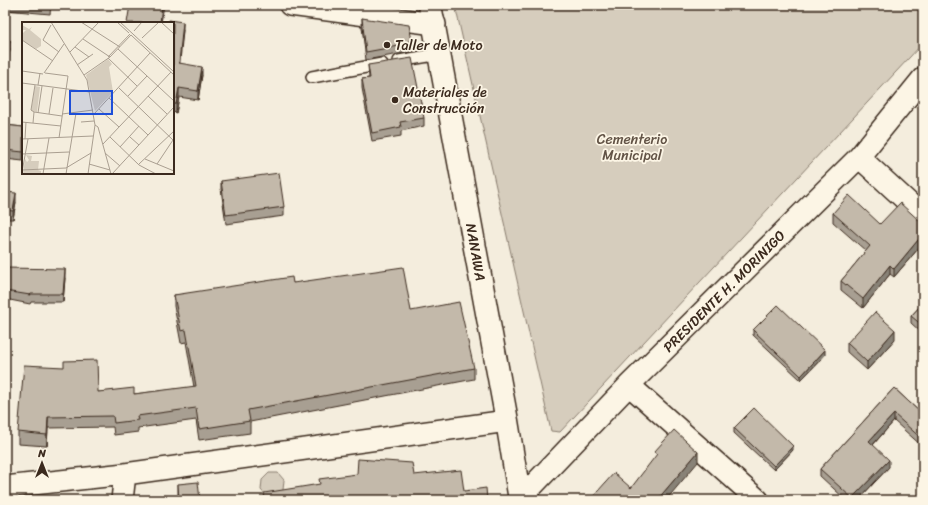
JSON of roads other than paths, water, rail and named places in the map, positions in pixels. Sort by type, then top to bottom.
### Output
[{"type":"street","points":[[290,5],[433,14]]},
{"type":"street","name":"NANAWA","points":[[433,14],[520,500]]},
{"type":"street","name":"PRESIDENTE H. MORINIGO","points":[[520,500],[629,385],[859,156],[923,78]]},
{"type":"street","points":[[859,156],[923,216]]},
{"type":"street","points":[[629,385],[758,500]]},
{"type":"street","points":[[5,487],[125,474],[507,421]]},
{"type":"street","points":[[122,500],[125,474]]},
{"type":"lane","points":[[312,77],[440,54]]},
{"type":"place","name":"Taller de Moto","points":[[387,45]]},
{"type":"place","name":"Materiales de Construcción","points":[[395,100]]},
{"type":"park label","name":"Cementerio Municipal","points":[[632,148]]}]
